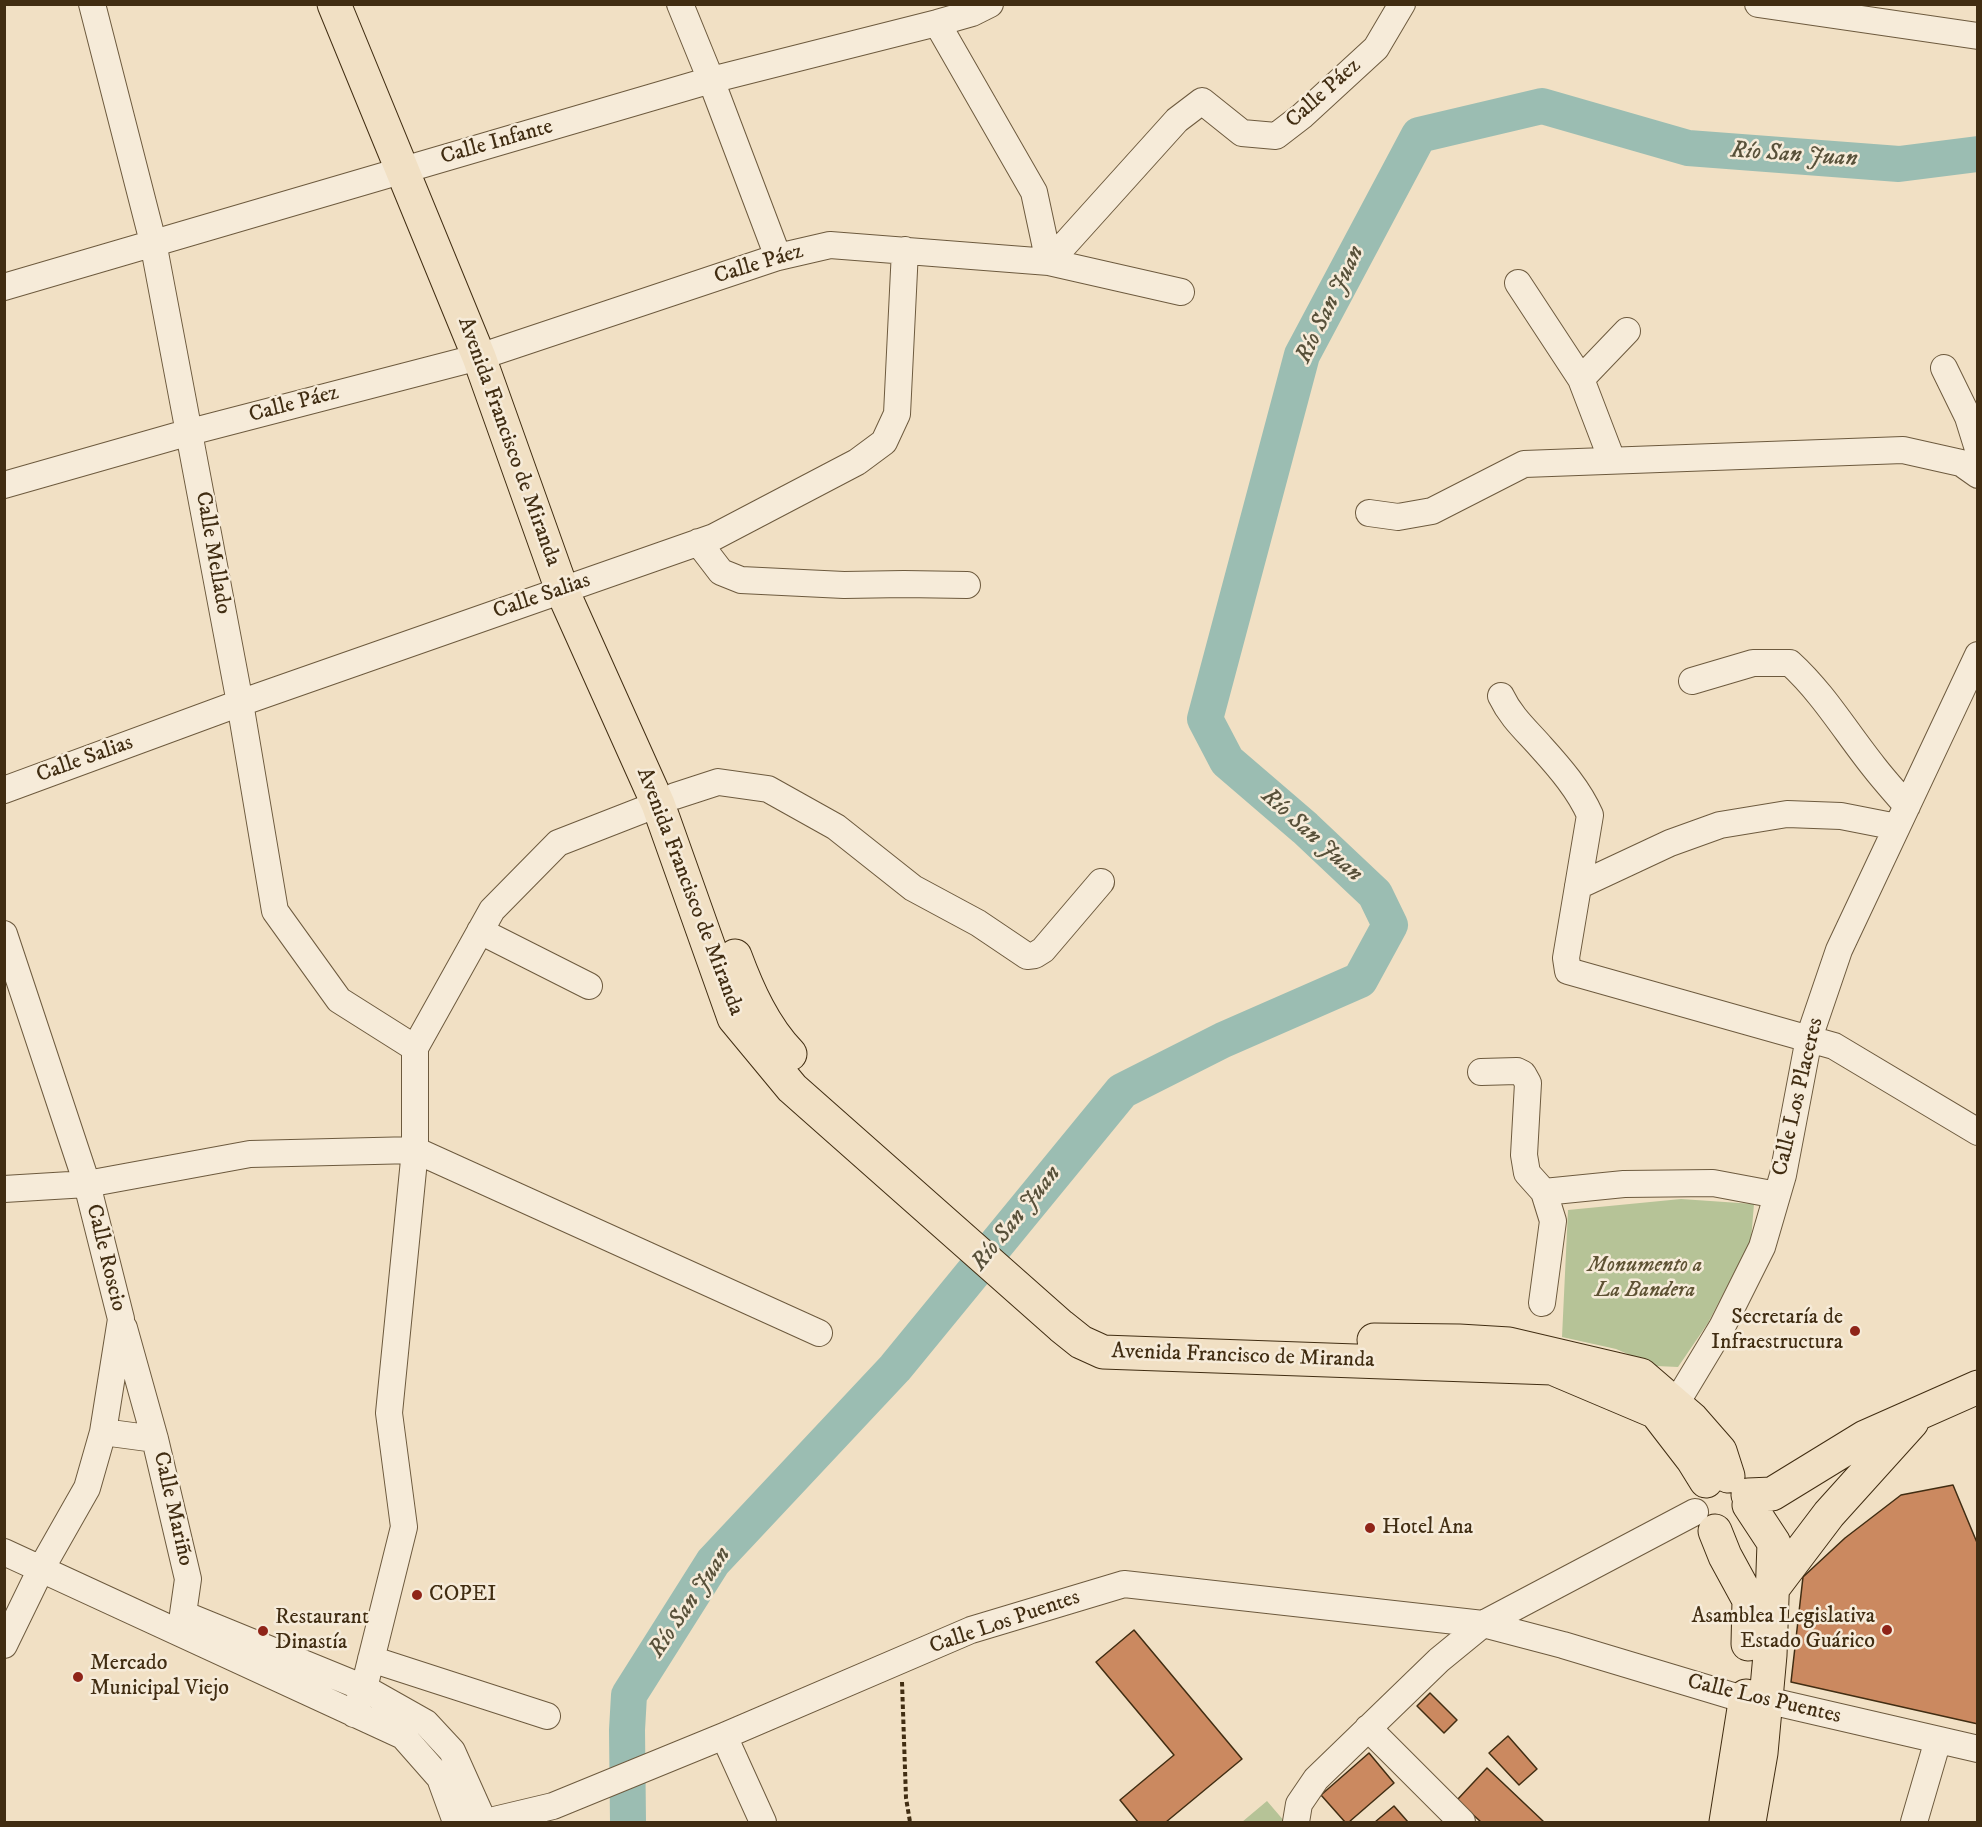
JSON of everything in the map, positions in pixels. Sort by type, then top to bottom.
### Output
[{"type":"main road","name":"Avenida Francisco de Miranda","points":[[334,4],[412,168],[488,354],[572,587],[667,800],[734,1018],[792,1088],[921,1191],[1064,1319],[1081,1342],[1104,1352],[1552,1368],[1656,1413],[1693,1460],[1733,1489],[1774,1543],[1773,1588],[1756,1700],[1726,1822]]},
{"type":"main road","name":"Avenida Francisco de Miranda","points":[[357,4],[412,168]]},
{"type":"main road","name":"Avenida Francisco de Miranda","points":[[1064,1319],[1106,1331],[1234,1338],[1459,1341],[1509,1344],[1641,1375],[1692,1419],[1720,1451],[1733,1489]]},
{"type":"main road","points":[[1733,1489],[1747,1514],[1742,1523],[1725,1532],[1705,1521],[1695,1495],[1699,1487],[1733,1489],[1772,1494],[1865,1437],[1977,1387]]},
{"type":"main road","points":[[1773,1588],[1829,1514],[1922,1411]]},
{"type":"main road","name":"Avenida Francisco de Miranda","points":[[1705,1521],[1749,1600],[1761,1753],[1749,1822]]},
{"type":"street","name":"Calle Mellado","points":[[92,4],[153,242],[240,703],[274,911],[339,1000],[415,1048]]},
{"type":"street","points":[[680,4],[778,257]]},
{"type":"street","name":"Calle Infante","points":[[4,287],[711,80],[938,23],[972,13],[990,4]]},
{"type":"street","name":"Calle Páez","points":[[4,485],[190,432],[488,354],[778,257],[831,245],[1049,262],[1177,120],[1202,101],[1242,133],[1276,136],[1302,116],[1376,48],[1402,4]]},
{"type":"street","points":[[1758,4],[1977,36]]},
{"type":"street","points":[[938,23],[1034,192],[1049,262],[1181,292]]},
{"type":"street","name":"Calle Salias","points":[[4,790],[240,703],[714,537],[857,462],[884,442],[897,414],[905,250]]},
{"type":"street","points":[[1518,283],[1581,379],[1612,459]]},
{"type":"street","points":[[1581,379],[1627,331]]},
{"type":"street","points":[[1944,368],[1968,417],[1977,449]]},
{"type":"street","points":[[1369,513],[1398,517],[1432,512],[1524,464],[1903,450],[1961,463],[1977,475]]},
{"type":"street","points":[[698,542],[721,572],[741,580],[844,585],[967,585]]},
{"type":"street","name":"Calle Los Placeres","points":[[1675,1405],[1722,1327],[1762,1247],[1777,1195],[1809,1038],[1839,951],[1902,816],[1970,691],[1977,655]]},
{"type":"street","points":[[1578,886],[1670,843],[1720,825],[1787,814],[1902,816],[1874,767],[1822,697],[1790,663],[1754,663],[1692,681]]},
{"type":"street","points":[[1501,696],[1508,712],[1582,798],[1590,815],[1566,958],[1568,971],[1834,1046],[1977,1132]]},
{"type":"street","points":[[354,1714],[364,1688],[404,1527],[389,1413],[415,1150],[415,1048],[492,910],[558,843],[718,782],[768,789],[836,827],[913,888],[978,923],[1027,956],[1035,955],[1043,950],[1101,882]]},
{"type":"street","points":[[480,931],[589,986]]},
{"type":"street","name":"Calle Roscio","points":[[4,934],[87,1185],[121,1319],[103,1432],[87,1488],[41,1569],[4,1645]]},
{"type":"street","points":[[1481,1072],[1517,1071],[1523,1074],[1528,1083],[1524,1155],[1527,1173],[1544,1192],[1553,1221],[1542,1303]]},
{"type":"street","points":[[4,1189],[87,1185],[250,1154],[415,1150],[819,1333]]},
{"type":"street","points":[[1544,1192],[1624,1184],[1713,1183],[1777,1195]]},
{"type":"street","name":"Calle Mariño","points":[[121,1319],[155,1439],[188,1579],[183,1614]]},
{"type":"street","points":[[103,1432],[155,1439]]},
{"type":"street","points":[[1296,1822],[1299,1804],[1316,1779],[1439,1660],[1483,1624],[1705,1521]]},
{"type":"street","points":[[4,1552],[403,1737],[440,1778],[456,1822]]},
{"type":"street","name":"Calle Los Puentes","points":[[481,1821],[544,1814],[585,1791],[724,1736],[971,1630],[1124,1584],[1483,1624],[1756,1700],[1977,1749]]},
{"type":"street","points":[[154,1622],[183,1614],[364,1688],[426,1723],[452,1751],[481,1821]]},
{"type":"street","points":[[371,1659],[547,1716]]},
{"type":"street","points":[[1368,1728],[1462,1822]]},
{"type":"street","points":[[724,1736],[763,1822]]},
{"type":"street","points":[[1914,1822],[1938,1740]]},
{"type":"path","points":[[902,1660],[906,1798],[910,1822]]},
{"type":"green space","name":"Monumento a La Bandera","points":[[1681,1199],[1754,1204],[1751,1240],[1708,1323],[1678,1367],[1656,1366],[1616,1349],[1562,1337],[1568,1210]]},
{"type":"green space","points":[[1267,1801],[1285,1822],[1242,1822]]},
{"type":"building","name":"Asamblea Legislativa Estado Guárico","points":[[1953,1485],[1978,1545],[1978,1724],[1791,1682],[1803,1577],[1845,1538],[1901,1495]]},
{"type":"building","points":[[1134,1630],[1242,1759],[1166,1822],[1138,1822],[1120,1800],[1174,1755],[1096,1662]]},
{"type":"building","points":[[1430,1693],[1457,1720],[1444,1733],[1417,1706]]},
{"type":"building","points":[[1508,1736],[1537,1769],[1519,1785],[1489,1753]]},
{"type":"building","points":[[1369,1753],[1394,1783],[1349,1822],[1345,1822],[1321,1795]]},
{"type":"building","points":[[1487,1768],[1544,1822],[1481,1822],[1457,1800]]},
{"type":"building","points":[[1394,1806],[1408,1822],[1375,1822]]},
{"type":"waterway","name":"Río San Juan","points":[[628,1822],[629,1695],[713,1562],[895,1368],[1122,1091],[1223,1040],[1360,980],[1390,925],[1375,894],[1305,828],[1227,761],[1205,719],[1302,355],[1419,135],[1542,106],[1688,148],[1899,164],[1978,154]]},
{"type":"place","name":"Secretaría de Infraestructura","points":[[1855,1331]]},
{"type":"place","name":"Hotel Ana","points":[[1370,1528]]},
{"type":"place","name":"COPEI","points":[[417,1595]]},
{"type":"place","name":"Asamblea Legislativa Estado Guárico","points":[[1887,1630]]},
{"type":"place","name":"Restaurant Dinastía","points":[[263,1631]]},
{"type":"place","name":"Mercado Municipal Viejo","points":[[78,1677]]}]
